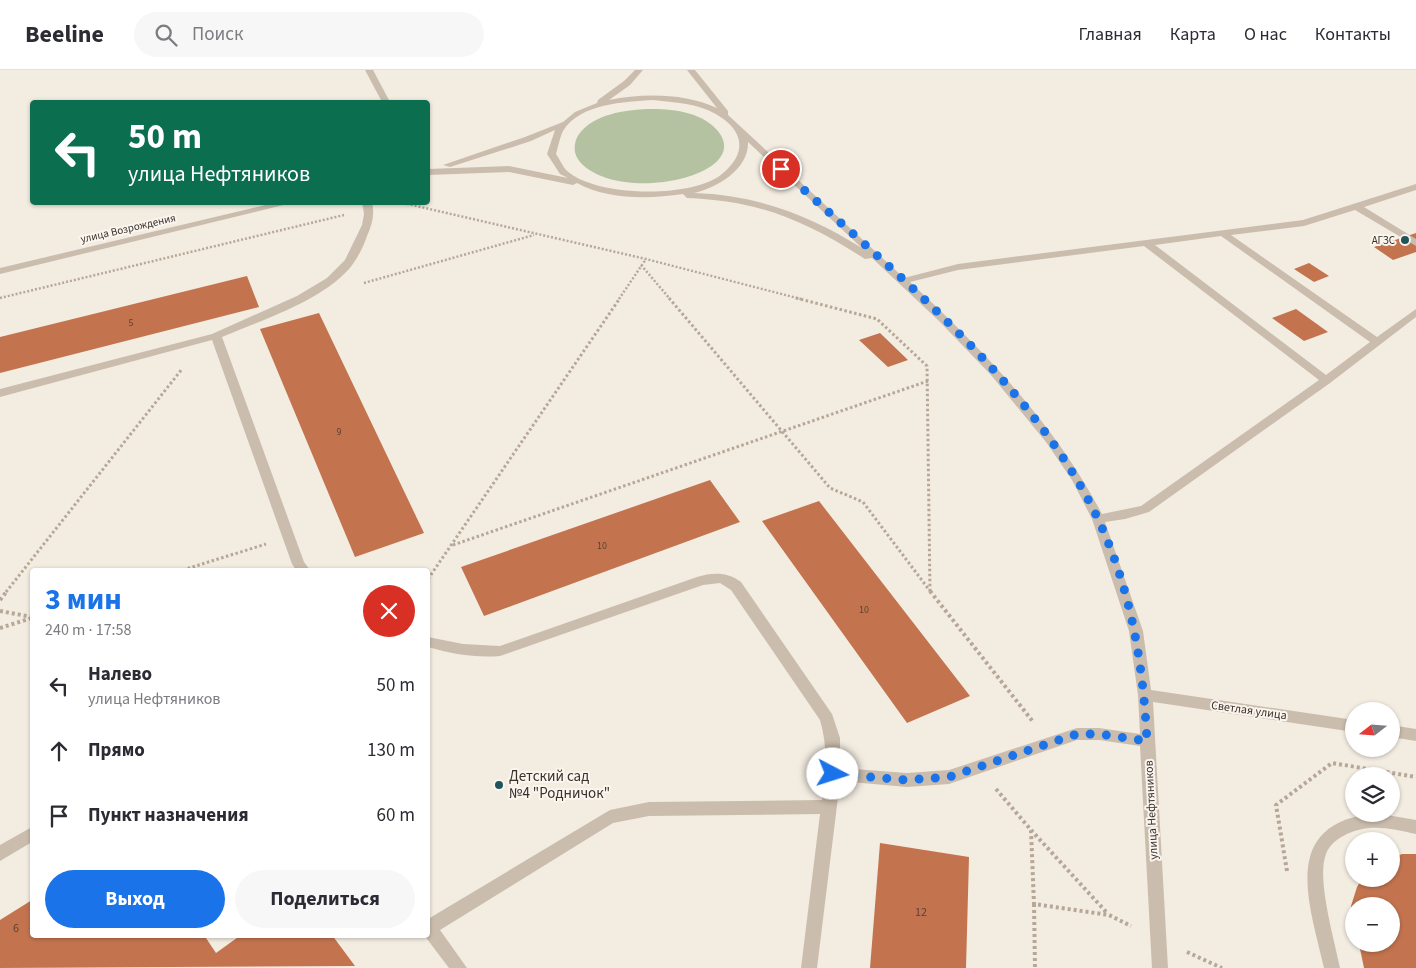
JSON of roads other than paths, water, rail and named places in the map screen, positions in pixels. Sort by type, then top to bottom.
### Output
[{"type":"street","points":[[369,70],[385,100]]},
{"type":"street","points":[[430,170],[528,138],[571,119],[616,92],[638,70]]},
{"type":"street","points":[[691,70],[740,130],[903,281]]},
{"type":"street","points":[[583,112],[624,100],[672,99],[706,107],[731,121]]},
{"type":"street","points":[[571,119],[555,136],[552,145],[552,155],[556,164],[565,172],[590,187]]},
{"type":"street","points":[[660,195],[697,188],[725,175],[741,158],[744,148],[740,130]]},
{"type":"street","points":[[430,171],[509,169],[623,194],[720,196],[748,200],[784,210],[839,237],[903,281],[958,267],[1304,222],[1416,187]]},
{"type":"street","name":"улица Возрождения","points":[[0,271],[279,205]]},
{"type":"street","points":[[0,393],[211,338],[284,305],[326,283],[340,273],[358,248],[369,206]]},
{"type":"street","points":[[1356,206],[1416,243]]},
{"type":"street","points":[[1222,233],[1377,342]]},
{"type":"street","points":[[1146,243],[1326,380]]},
{"type":"street","name":"улица Нефтяников","points":[[903,281],[970,346],[1023,404],[1077,478],[1098,519],[1136,631],[1145,695],[1160,968]]},
{"type":"street","points":[[1098,519],[1125,515],[1145,509],[1326,380],[1416,312]]},
{"type":"street","points":[[211,338],[302,568]]},
{"type":"street","points":[[430,643],[459,650],[500,651],[702,580],[713,578],[728,580],[736,586],[827,718],[833,738],[833,774],[809,968]]},
{"type":"street","name":"Светлая улица","points":[[1145,695],[1345,725]]},
{"type":"street","points":[[1400,732],[1416,735]]},
{"type":"street","points":[[833,774],[927,780],[949,777],[1077,734],[1099,734],[1147,741]]},
{"type":"street","points":[[430,927],[610,817],[626,812],[649,809],[829,807]]},
{"type":"street","points":[[1332,968],[1315,877],[1318,851],[1334,834],[1351,824],[1377,821],[1416,827]]},
{"type":"street","points":[[0,854],[30,835]]},
{"type":"street","points":[[430,931],[459,968]]},
{"type":"place","name":"АГЗС","points":[[1405,240]]},
{"type":"place","name":"Детский сад №4 \"Родничок\"","points":[[499,785]]}]
